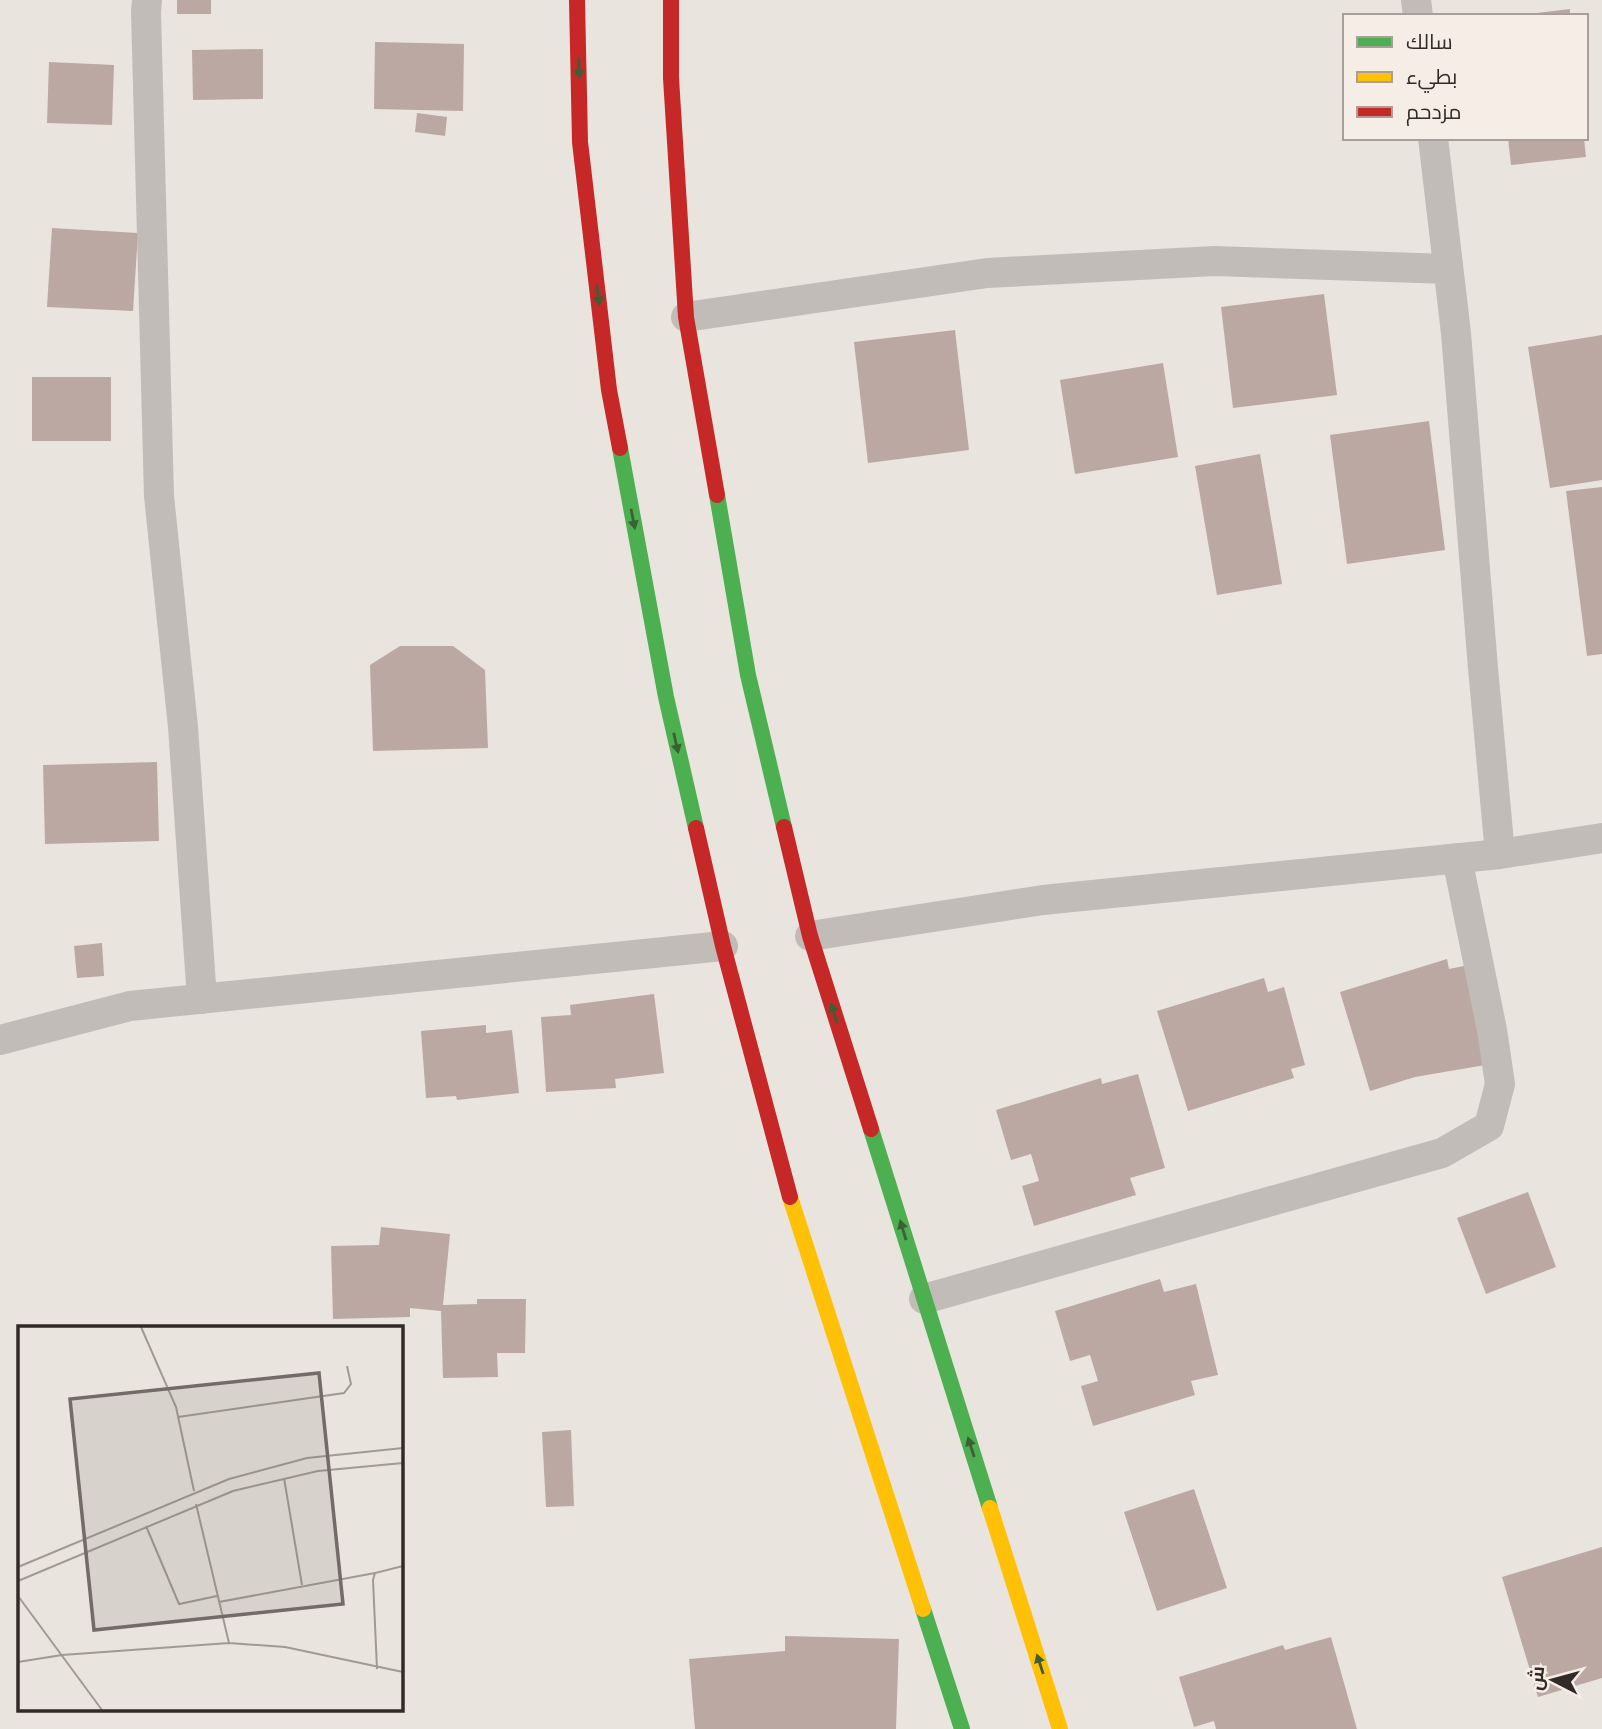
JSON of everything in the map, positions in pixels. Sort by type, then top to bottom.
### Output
[{"type":"main road","points":[[577,0],[580,142],[609,390],[666,697],[723,946],[788,1190],[962,1729]]},
{"type":"main road","points":[[671,0],[671,78],[686,317],[748,675],[810,936],[1060,1729]]},
{"type":"street","points":[[147,0],[159,496],[183,727],[202,999]]},
{"type":"street","points":[[1433,140],[1456,333],[1500,853]]},
{"type":"street","points":[[686,317],[987,273],[1215,261],[1448,269]]},
{"type":"street","points":[[810,936],[1044,900],[1457,858],[1602,838]]},
{"type":"street","points":[[925,1299],[1442,1153],[1489,1126],[1500,1084],[1492,1030],[1457,858]]},
{"type":"street","points":[[0,1040],[130,1006],[723,946]]},
{"type":"building","points":[[177,0],[211,0],[211,14],[177,14]]},
{"type":"building","points":[[1570,9],[1570,14],[1528,14]]},
{"type":"building","points":[[375,42],[464,44],[463,111],[374,109]]},
{"type":"building","points":[[263,49],[263,99],[193,100],[192,50]]},
{"type":"building","points":[[49,62],[114,65],[112,125],[47,123]]},
{"type":"building","points":[[417,113],[447,117],[445,136],[415,132]]},
{"type":"building","points":[[1508,140],[1584,140],[1586,157],[1511,165]]},
{"type":"building","points":[[52,228],[138,233],[133,311],[47,307]]},
{"type":"building","points":[[1324,294],[1337,395],[1233,408],[1221,307]]},
{"type":"building","points":[[955,330],[969,450],[868,463],[854,342]]},
{"type":"building","points":[[1602,335],[1602,480],[1550,488],[1528,347]]},
{"type":"building","points":[[1163,363],[1178,457],[1075,474],[1060,380]]},
{"type":"building","points":[[32,377],[111,377],[111,441],[32,441]]},
{"type":"building","points":[[1429,421],[1445,550],[1347,564],[1330,435]]},
{"type":"building","points":[[1260,454],[1282,584],[1217,595],[1195,466]]},
{"type":"building","points":[[1602,487],[1602,654],[1587,656],[1566,491]]},
{"type":"building","points":[[400,646],[453,646],[485,670],[488,748],[373,751],[370,665]]},
{"type":"building","points":[[157,762],[159,841],[45,844],[43,765]]},
{"type":"building","points":[[102,943],[104,976],[77,978],[74,946]]},
{"type":"building","points":[[1447,959],[1449,969],[1479,963],[1497,1063],[1415,1077],[1370,1091],[1340,992]]},
{"type":"building","points":[[1264,978],[1268,992],[1284,987],[1305,1065],[1291,1069],[1294,1078],[1188,1111],[1157,1011]]},
{"type":"building","points":[[654,994],[664,1073],[615,1079],[616,1088],[546,1092],[541,1017],[571,1015],[570,1005]]},
{"type":"building","points":[[486,1025],[486,1033],[512,1030],[519,1093],[457,1100],[456,1096],[426,1098],[421,1031]]},
{"type":"building","points":[[1138,1074],[1165,1168],[1130,1178],[1136,1195],[1034,1226],[1022,1186],[1039,1181],[1031,1154],[1011,1160],[996,1110],[1101,1078],[1102,1084]]},
{"type":"building","points":[[1528,1192],[1556,1267],[1486,1294],[1457,1218]]},
{"type":"building","points":[[381,1227],[450,1234],[443,1305],[477,1304],[477,1299],[526,1299],[525,1353],[497,1353],[498,1377],[443,1378],[441,1311],[410,1308],[410,1317],[333,1319],[331,1246],[379,1245]]},
{"type":"building","points":[[1160,1279],[1164,1292],[1196,1284],[1218,1375],[1191,1381],[1195,1395],[1093,1426],[1081,1386],[1098,1381],[1090,1355],[1070,1361],[1055,1311]]},
{"type":"building","points":[[571,1430],[574,1506],[546,1507],[542,1432]]},
{"type":"building","points":[[1194,1489],[1227,1588],[1157,1611],[1124,1512]]},
{"type":"building","points":[[1602,1547],[1602,1678],[1538,1697],[1502,1577]]},
{"type":"building","points":[[785,1636],[899,1639],[896,1729],[695,1729],[689,1659],[785,1651]]},
{"type":"building","points":[[1331,1637],[1357,1729],[1216,1729],[1214,1721],[1194,1727],[1179,1677],[1283,1645],[1285,1650]]},
{"type":"traffic: fast","points":[[620,448],[666,697],[696,828]]},
{"type":"traffic: fast","points":[[717,495],[748,675],[784,827]]},
{"type":"traffic: fast","points":[[871,1129],[990,1508]]},
{"type":"traffic: fast","points":[[923,1609],[962,1729]]},
{"type":"traffic: slow","points":[[790,1197],[923,1609]]},
{"type":"traffic: slow","points":[[990,1508],[1060,1729]]},
{"type":"traffic: jam","points":[[577,0],[580,142],[609,390],[620,448]]},
{"type":"traffic: jam","points":[[671,0],[671,78],[686,317],[717,495]]},
{"type":"traffic: jam","points":[[784,827],[810,936],[871,1129]]},
{"type":"traffic: jam","points":[[696,828],[723,946],[790,1197]]}]
